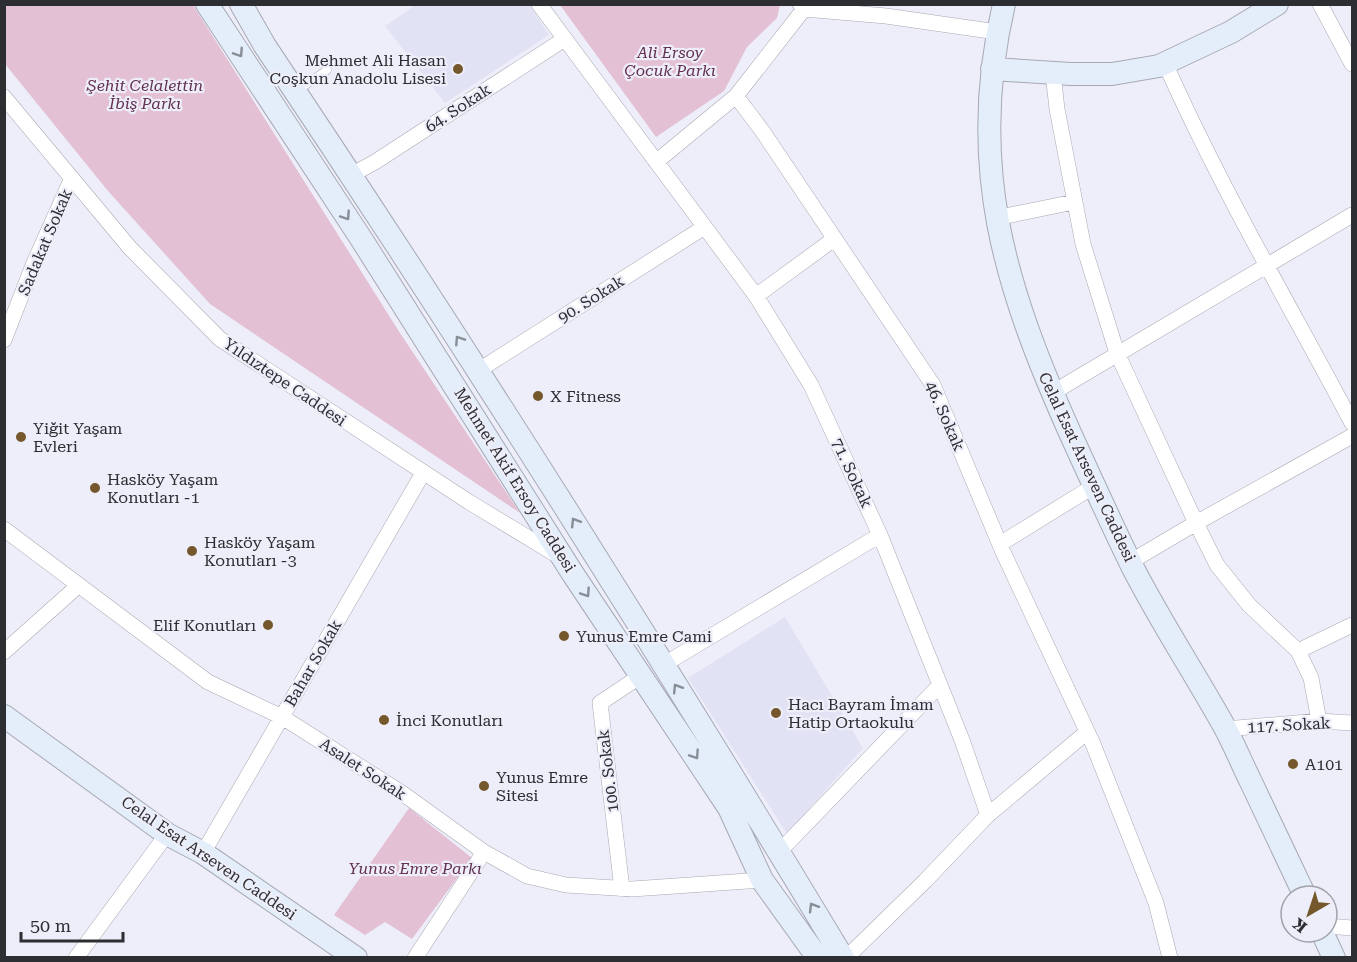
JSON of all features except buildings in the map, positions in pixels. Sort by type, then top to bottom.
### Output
[{"type":"main road","name":"Mehmet Akif Ersoy Caddesi","points":[[207,4],[362,240],[565,560],[729,808],[762,880],[818,957]]},
{"type":"main road","name":"Mehmet Akif Ersoy Caddesi","points":[[241,4],[296,92],[479,370],[844,957]]},
{"type":"main road","name":"Celal Esat Arseven Caddesi","points":[[1004,4],[997,32],[992,69],[988,143],[996,218],[1004,256],[1019,306],[1052,393],[1130,562],[1225,729],[1299,884]]},
{"type":"main road","points":[[992,69],[1112,74],[1165,63],[1231,32],[1277,4]]},
{"type":"main road","name":"Celal Esat Arseven Caddesi","points":[[4,716],[167,834],[203,853],[351,956]]},
{"type":"street","name":"71. Sokak","points":[[539,4],[563,40],[756,296],[811,385],[880,535],[940,685],[988,815]]},
{"type":"street","points":[[1320,4],[1353,64]]},
{"type":"street","points":[[656,162],[736,96],[802,7],[888,10],[997,32]]},
{"type":"street","name":"64. Sokak","points":[[351,175],[375,162],[563,40]]},
{"type":"street","points":[[1165,63],[1194,128],[1244,224],[1353,423]]},
{"type":"street","points":[[1053,73],[1057,109],[1083,244],[1117,353],[1217,565],[1243,597],[1299,651],[1311,678],[1319,721]]},
{"type":"street","name":"46. Sokak","points":[[736,96],[763,132],[933,385],[1000,544],[1087,732],[1156,903],[1170,957]]},
{"type":"street","name":"Yıldıztepe Caddesi","points":[[4,97],[130,248],[220,339],[423,473],[565,560]]},
{"type":"street","name":"Sadakat Sokak","points":[[4,340],[34,263],[72,178]]},
{"type":"street","points":[[996,218],[1074,202]]},
{"type":"street","points":[[1052,393],[1353,215]]},
{"type":"street","name":"90. Sokak","points":[[479,370],[703,228]]},
{"type":"street","points":[[756,296],[834,238]]},
{"type":"street","points":[[1130,562],[1353,436]]},
{"type":"street","name":"Bahar Sokak","points":[[203,853],[423,473]]},
{"type":"street","points":[[1000,544],[1094,486]]},
{"type":"street","name":"Asalet Sokak","points":[[4,530],[208,682],[282,717],[402,793],[484,852],[527,876],[566,885],[622,889],[762,880]]},
{"type":"street","points":[[663,665],[880,535]]},
{"type":"street","points":[[4,652],[79,585]]},
{"type":"street","points":[[1299,651],[1353,625]]},
{"type":"street","name":"100. Sokak","points":[[622,889],[600,703],[642,675]]},
{"type":"street","points":[[779,852],[940,685]]},
{"type":"street","name":"117. Sokak","points":[[1225,729],[1319,721],[1353,723]]},
{"type":"street","points":[[844,957],[926,881],[988,815],[1087,732]]},
{"type":"street","points":[[76,957],[167,834]]},
{"type":"street","points":[[415,957],[484,852]]},
{"type":"lane","points":[[296,92],[327,70]]},
{"type":"shaded area","name":"Mehmet Ali Hasan Coşkun Anadolu Lisesi","points":[[417,4],[530,5],[549,35],[445,103],[385,26]]},
{"type":"shaded area","name":"Hacı Bayram İmam Hatip Ortaokulu","points":[[785,617],[863,748],[787,834],[688,678]]},
{"type":"green space","name":"Ali Ersoy Çocuk Parkı","points":[[780,4],[777,18],[747,47],[724,91],[656,137],[560,5]]},
{"type":"green space","name":"Şehit Celalettin İbiş Parkı","points":[[4,5],[193,5],[400,333],[520,513],[210,304],[108,191],[5,64]]},
{"type":"green space","name":"Yunus Emre Parkı","points":[[409,808],[472,858],[412,939],[385,922],[365,935],[334,915]]},
{"type":"place","name":"Mehmet Ali Hasan Coşkun Anadolu Lisesi","points":[[458,69]]},
{"type":"place","name":"X Fitness","points":[[538,396]]},
{"type":"place","name":"Yiğit Yaşam Evleri","points":[[21,437]]},
{"type":"place","name":"Hasköy Yaşam Konutları -1","points":[[95,488]]},
{"type":"place","name":"Hasköy Yaşam Konutları -3","points":[[192,551]]},
{"type":"place","name":"Elif Konutları","points":[[268,625]]},
{"type":"place","name":"Yunus Emre Cami","points":[[564,636]]},
{"type":"place","name":"Hacı Bayram İmam Hatip Ortaokulu","points":[[776,713]]},
{"type":"place","name":"İnci Konutları","points":[[384,720]]},
{"type":"place","name":"A101","points":[[1293,764]]},
{"type":"place","name":"Yunus Emre Sitesi","points":[[484,786]]}]
